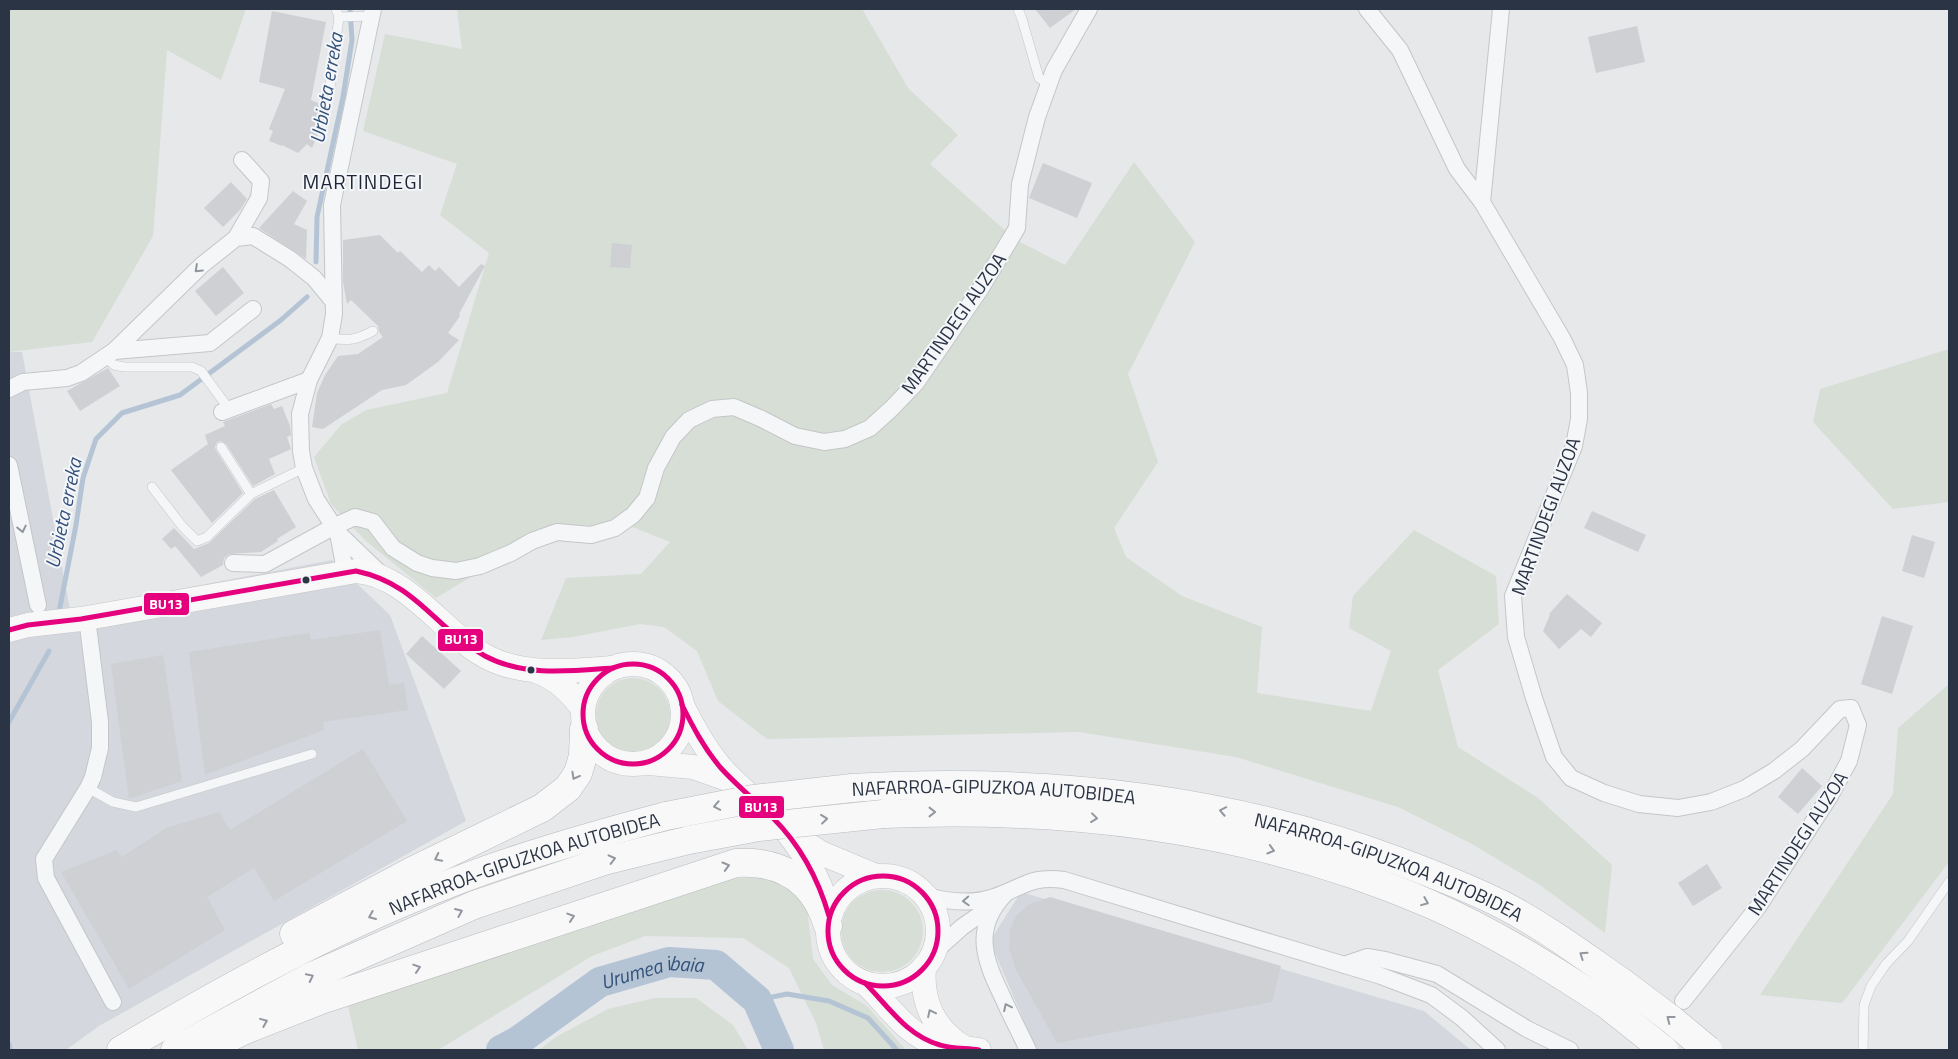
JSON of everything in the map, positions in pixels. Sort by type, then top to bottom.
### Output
[{"type":"highway","points":[[155,1030],[211,983],[287,937],[412,871],[542,808],[568,788],[578,773],[583,756],[584,719]]},
{"type":"highway","name":"NAFARROA-GIPUZKOA AUTOBIDEA","points":[[120,1050],[222,990],[368,918],[445,886],[538,852],[592,835],[666,816],[753,800],[852,788],[912,784],[1000,785],[1092,791],[1175,802],[1268,820],[1356,845],[1439,876],[1503,906],[1565,943],[1623,982],[1708,1050]]},
{"type":"highway","name":"NAFARROA-GIPUZKOA AUTOBIDEA","points":[[175,1050],[310,977],[474,906],[604,861],[689,840],[759,827],[883,814],[999,812],[1090,818],[1177,830],[1260,846],[1338,870],[1430,904],[1548,966],[1606,1004],[1664,1050]]},
{"type":"highway","points":[[204,1050],[245,1030],[321,1000],[736,863],[764,863],[777,867],[795,877],[810,890],[829,921]]},
{"type":"main road","points":[[9,642],[84,619],[344,568],[367,572],[387,579],[485,657],[501,663],[530,669],[546,675],[561,684],[573,696],[584,719],[592,744],[603,755],[617,763],[633,765],[649,763],[693,767],[736,783]]},
{"type":"main road","points":[[25,620],[84,619]]},
{"type":"main road","points":[[530,669],[571,670],[613,668],[628,664],[643,665],[657,670],[669,679],[678,691],[682,705],[704,746],[736,783],[786,831],[805,857],[813,871],[829,921]]},
{"type":"main road","points":[[584,719],[586,696],[592,684],[602,674],[613,668]]},
{"type":"main road","points":[[649,763],[662,756],[672,746],[679,734],[683,721],[682,705]]},
{"type":"main road","points":[[786,831],[821,853],[876,876]]},
{"type":"main road","points":[[928,960],[916,975],[897,984],[875,986],[852,977],[841,967],[833,954],[828,940],[829,921],[834,904],[842,894],[858,882],[876,876],[886,876],[902,880],[924,895],[930,904],[937,924],[937,935],[928,960],[924,991],[930,1013],[944,1033],[971,1049]]},
{"type":"main road","points":[[865,983],[885,1002],[902,1023],[919,1037],[940,1045],[971,1049]]},
{"type":"street","name":"MARTINDEGI AUZOA","points":[[233,563],[265,564],[335,530],[355,518],[373,522],[393,548],[417,563],[432,568],[456,571],[480,566],[532,541],[557,532],[591,535],[615,528],[633,515],[647,498],[656,468],[673,437],[689,420],[712,409],[734,408],[762,419],[795,436],[824,442],[845,439],[870,428],[916,383],[981,288],[1016,228],[1020,184],[1037,117],[1054,70],[1089,9]]},
{"type":"street","name":"MARTINDEGI AUZOA","points":[[1367,9],[1400,50],[1457,169],[1482,202],[1562,338],[1575,365],[1579,393],[1579,419],[1574,446],[1513,596],[1516,637],[1554,756],[1570,778],[1604,793],[1639,804],[1678,808],[1711,802],[1744,789],[1774,771],[1802,749],[1840,709],[1850,708],[1858,726],[1849,761],[1830,796],[1758,908],[1683,1001]]},
{"type":"street","points":[[1482,202],[1501,9]]},
{"type":"street","points":[[368,13],[332,205],[334,314],[330,338],[309,380],[300,414],[301,451],[304,468],[316,499],[335,530],[387,579]]},
{"type":"street","points":[[9,389],[16,384],[30,380],[67,378],[81,374],[110,354],[202,265],[236,238],[259,198],[261,181],[242,160]]},
{"type":"street","points":[[236,238],[253,236],[290,259],[314,278],[333,301]]},
{"type":"street","points":[[110,354],[210,343],[252,309]]},
{"type":"street","points":[[225,410],[309,380]]},
{"type":"street","points":[[9,465],[25,620]]},
{"type":"street","points":[[335,530],[344,568]]},
{"type":"street","points":[[84,619],[100,722],[100,748],[93,777],[88,788],[44,858],[46,878],[113,1002]]},
{"type":"street","points":[[928,960],[962,927],[1002,897],[1033,880],[1050,878],[1064,880],[1344,965],[1430,995],[1462,1018],[1497,1050]]},
{"type":"street","points":[[924,895],[940,900],[966,902],[1002,897]]},
{"type":"street","points":[[1002,897],[989,915],[985,928],[985,954],[993,979],[1028,1050]]},
{"type":"street","points":[[1344,965],[1367,958],[1385,960],[1437,974],[1527,1029],[1570,1050]]},
{"type":"lane","points":[[1018,9],[1038,78],[1049,84]]},
{"type":"lane","points":[[330,88],[339,15],[368,13]]},
{"type":"lane","points":[[330,338],[344,341],[358,339],[373,331]]},
{"type":"lane","points":[[110,354],[114,365],[124,367],[192,367],[201,371],[225,410]]},
{"type":"lane","points":[[221,447],[251,494]]},
{"type":"lane","points":[[152,487],[182,526],[197,541],[207,537],[251,494],[304,468]]},
{"type":"lane","points":[[88,788],[113,802],[136,807],[312,754]]},
{"type":"lane","points":[[1863,1050],[1864,1005],[1871,986],[1886,964],[1908,941],[1949,882]]},
{"type":"shaded area","points":[[9,9],[246,9],[221,80],[167,50],[153,236],[92,342],[9,352]]},
{"type":"shaded area","points":[[457,9],[862,9],[908,88],[958,135],[930,164],[1016,240],[1065,265],[1134,162],[1195,242],[1128,374],[1158,462],[1114,528],[1126,557],[1182,596],[1262,627],[1257,693],[1371,711],[1391,651],[1349,628],[1353,596],[1414,530],[1496,576],[1499,624],[1438,670],[1458,747],[1538,798],[1612,865],[1605,933],[1540,885],[1472,844],[1398,807],[1236,757],[1079,732],[767,739],[718,701],[697,651],[664,627],[640,624],[573,637],[541,640],[566,578],[641,574],[670,542],[613,519],[594,526],[558,524],[436,598],[366,541],[331,504],[314,457],[341,425],[366,410],[447,393],[489,253],[440,215],[457,164],[363,131],[385,34],[462,49]]},
{"type":"shaded area","points":[[1949,349],[1949,502],[1893,509],[1813,422],[1820,389]]},
{"type":"shaded area","points":[[9,352],[22,352],[70,610],[332,560],[390,615],[466,821],[99,1026],[66,1050],[9,1050]]},
{"type":"shaded area","points":[[626,678],[640,678],[654,684],[664,694],[670,708],[670,722],[664,736],[654,746],[640,752],[626,752],[612,746],[602,736],[596,722],[596,708],[602,694],[612,684]]},
{"type":"shaded area","points":[[1949,684],[1949,862],[1842,1003],[1760,995],[1893,794],[1898,728]]},
{"type":"shaded area","points":[[738,878],[762,878],[791,887],[807,908],[813,959],[832,985],[867,1006],[906,1050],[824,1050],[816,1023],[789,968],[743,938],[645,936],[592,956],[438,1050],[358,1050],[348,1006],[692,888]]},
{"type":"shaded area","points":[[874,890],[890,890],[905,897],[916,908],[923,923],[920,947],[911,960],[890,972],[874,972],[859,965],[848,954],[841,939],[841,923],[848,908],[859,897]]},
{"type":"shaded area","points":[[1021,892],[1424,1011],[1471,1050],[1036,1050],[990,941]]},
{"type":"shaded area","points":[[655,998],[696,998],[733,1025],[748,1050],[539,1050],[556,1037],[608,1009]]},
{"type":"building","points":[[1035,9],[1076,9],[1050,28]]},
{"type":"building","points":[[272,11],[326,22],[311,100],[330,108],[312,148],[307,144],[298,153],[269,141],[273,131],[269,129],[285,89],[259,82]]},
{"type":"building","points":[[1637,26],[1645,62],[1596,73],[1588,37]]},
{"type":"building","points":[[1043,163],[1092,183],[1077,218],[1029,198]]},
{"type":"building","points":[[231,182],[247,199],[240,210],[223,227],[204,208]]},
{"type":"building","points":[[293,191],[307,201],[294,224],[307,230],[306,259],[259,228]]},
{"type":"building","points":[[380,235],[398,253],[400,251],[422,272],[429,265],[435,271],[439,267],[459,287],[481,264],[485,266],[459,314],[460,316],[448,333],[459,340],[438,362],[406,385],[382,390],[323,429],[312,427],[317,393],[325,375],[338,356],[358,354],[383,337],[379,332],[378,326],[351,300],[347,304],[343,282],[343,240]]},
{"type":"building","points":[[612,243],[632,245],[630,268],[610,267]]},
{"type":"building","points":[[223,267],[244,293],[216,316],[195,291]]},
{"type":"building","points":[[108,368],[120,386],[80,411],[67,391]]},
{"type":"building","points":[[271,404],[274,409],[282,406],[290,426],[291,435],[287,437],[291,449],[269,459],[275,474],[253,486],[226,444],[221,441],[217,442],[216,450],[243,493],[212,523],[171,470],[208,444],[205,435],[225,426],[223,422]]},
{"type":"building","points":[[274,490],[296,527],[261,552],[229,554],[224,558],[223,565],[201,577],[175,546],[171,549],[162,539],[174,528],[194,549],[209,543],[255,499]]},
{"type":"building","points":[[1592,511],[1646,535],[1638,552],[1584,528]]},
{"type":"building","points":[[1912,535],[1935,542],[1924,578],[1902,571]]},
{"type":"building","points":[[1567,594],[1602,623],[1591,637],[1581,629],[1559,649],[1543,631],[1549,614]]},
{"type":"building","points":[[1882,616],[1913,626],[1892,694],[1861,684]]},
{"type":"building","points":[[380,630],[389,685],[404,683],[408,710],[323,722],[324,730],[205,775],[189,652],[309,633],[311,640]]},
{"type":"building","points":[[422,636],[461,671],[444,689],[406,654]]},
{"type":"building","points":[[163,655],[182,781],[129,799],[111,664]]},
{"type":"building","points":[[363,749],[407,821],[274,901],[254,868],[207,897],[225,930],[129,989],[61,872],[117,850],[122,857],[166,828],[219,812],[230,830]]},
{"type":"building","points":[[1802,768],[1822,786],[1798,814],[1778,797]]},
{"type":"building","points":[[1707,864],[1722,888],[1693,906],[1678,883]]},
{"type":"building","points":[[1050,897],[1281,966],[1272,1002],[1057,1043],[1016,970],[1009,948],[1010,930],[1016,916],[1028,905]]},
{"type":"waterway","name":"Urbieta erreka","points":[[316,262],[317,217],[343,97],[352,40],[350,9]]},
{"type":"waterway","name":"Urbieta erreka","points":[[59,612],[83,478],[96,439],[122,413],[180,395],[281,320],[307,297]]},
{"type":"waterway","name":"Urbieta erreka","points":[[9,722],[49,651]]},
{"type":"waterway","name":"Urumea ibaia","points":[[501,1050],[518,1041],[600,982],[669,962],[716,965],[757,1000],[779,1050]]},
{"type":"waterway","points":[[757,1000],[787,994],[829,1001],[868,1018],[897,1050]]},
{"type":"waterway","name":"Urbieta erreka","points":[[9,1044],[10,1050]]},
{"type":"transit line","name":"BU13","points":[[9,630],[28,625],[81,619],[356,571],[377,577],[411,596],[452,633],[485,656],[500,663],[532,670],[548,671],[613,668]]},
{"type":"transit line","name":"BU13","points":[[633,664],[643,665],[661,672],[675,686],[682,704],[683,714],[682,724],[675,742],[661,756],[643,763],[633,764],[623,763],[605,756],[591,742],[584,724],[583,714],[584,704],[591,686],[605,672],[623,665],[633,664]]},
{"type":"transit line","name":"BU13","points":[[682,705],[714,760],[732,780],[773,818],[800,851],[820,889],[829,916]]},
{"type":"transit line","name":"BU13","points":[[883,876],[904,880],[922,892],[934,910],[938,931],[934,952],[922,970],[904,982],[883,986],[862,982],[844,970],[832,952],[828,931],[832,910],[844,892],[862,880],[883,876]]},
{"type":"transit line","name":"BU13","points":[[865,983],[899,1019],[928,1041],[954,1048],[979,1050]]},
{"type":"district","name":"MARTINDEGI","points":[[363,181]]}]
